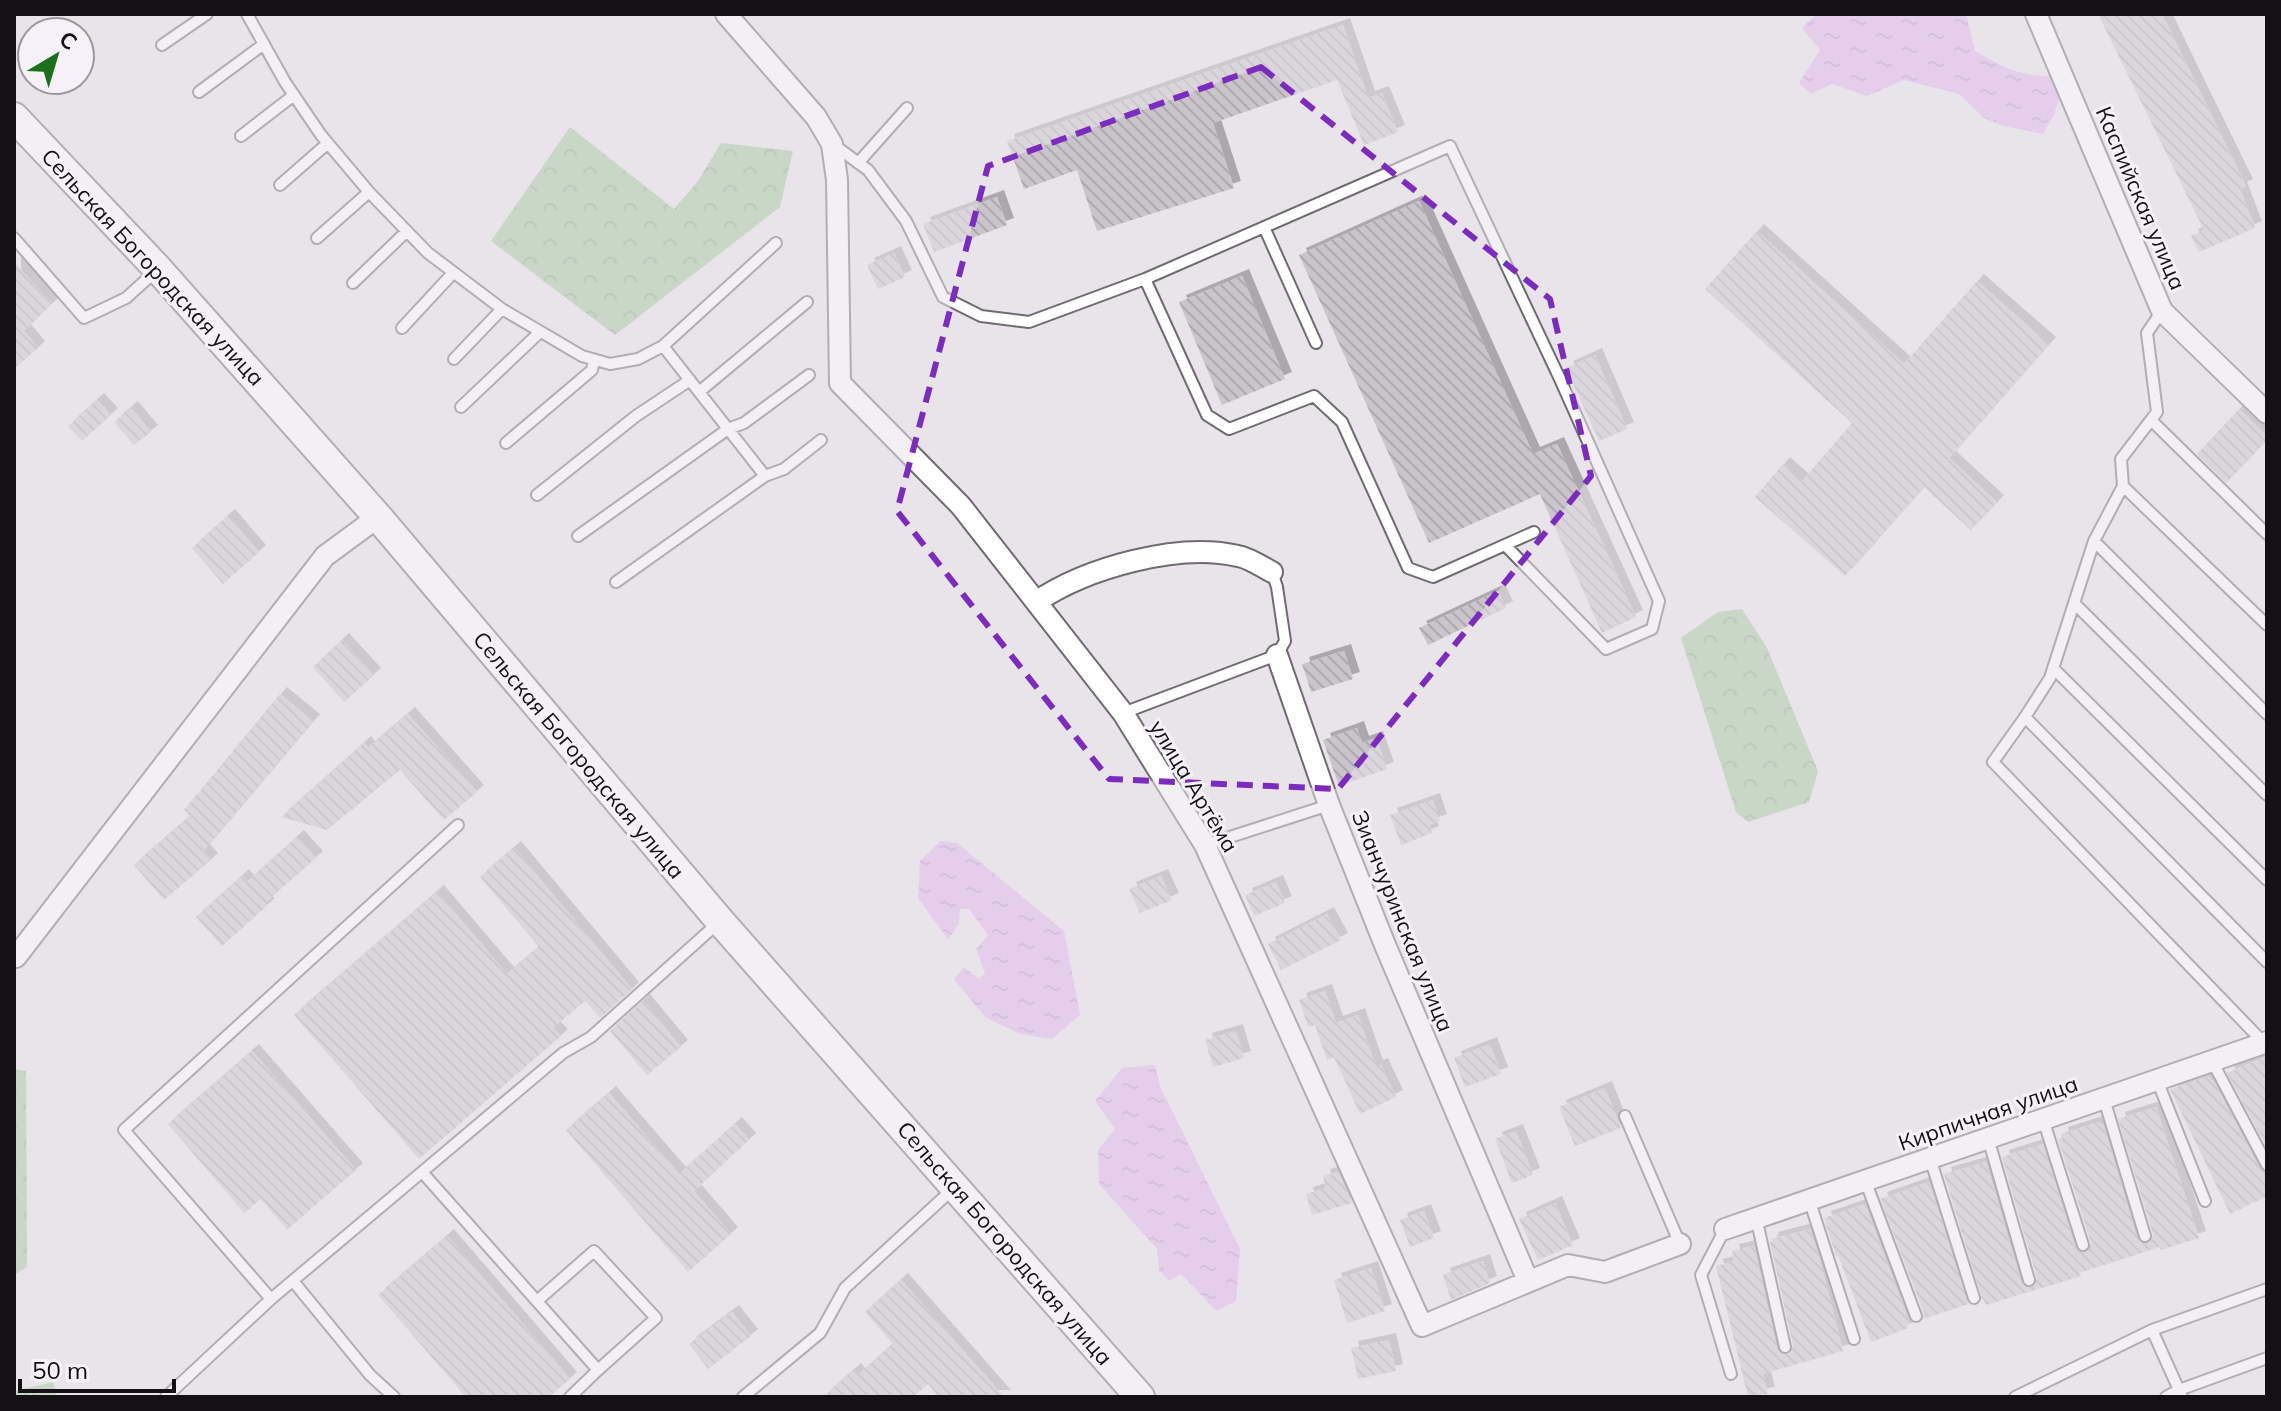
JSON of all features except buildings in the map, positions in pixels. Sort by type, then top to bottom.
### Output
[{"type":"main road","name":"Сельская Богородская улица","points":[[14,117],[158,269],[378,517],[720,921],[1140,1397]]},
{"type":"street","points":[[726,14],[816,117],[832,144]]},
{"type":"street","name":"Каспийская улица","points":[[2036,14],[2162,311],[2267,413]]},
{"type":"street","name":"улица Артёма","points":[[832,144],[837,180],[840,383],[961,506],[1123,713],[1205,845],[1422,1326],[1528,1281]]},
{"type":"street","points":[[16,957],[325,556],[378,517]]},
{"type":"street","points":[[1036,602],[1059,586],[1126,563],[1187,552],[1239,556],[1272,572]]},
{"type":"street","name":"Зианчуринская улица","points":[[1277,655],[1329,805],[1528,1281]]},
{"type":"street","name":"Кирпичная улица","points":[[1725,1229],[2266,1044]]},
{"type":"street","points":[[1528,1281],[1568,1265],[1605,1272],[1680,1244]]},
{"type":"lane","points":[[162,45],[207,14]]},
{"type":"lane","points":[[247,14],[294,95],[328,143],[369,192],[428,253],[502,309],[582,356],[610,364],[638,359],[663,346],[776,243]]},
{"type":"lane","points":[[199,92],[264,44]]},
{"type":"lane","points":[[241,136],[294,95]]},
{"type":"lane","points":[[858,163],[907,108]]},
{"type":"lane","points":[[280,185],[328,143]]},
{"type":"lane","points":[[832,144],[868,170],[906,221],[943,297],[981,316],[1029,322],[1145,279],[1450,146],[1560,379],[1659,601],[1652,629],[1606,649],[1505,545]]},
{"type":"lane","points":[[317,238],[369,192]]},
{"type":"lane","points":[[1264,227],[1316,343]]},
{"type":"lane","points":[[353,283],[407,231]]},
{"type":"lane","points":[[14,238],[84,318],[126,298],[158,269]]},
{"type":"lane","points":[[402,328],[453,273]]},
{"type":"lane","points":[[1145,279],[1207,415],[1229,429],[1314,396],[1342,422],[1408,568],[1433,577],[1534,532]]},
{"type":"lane","points":[[699,392],[807,302]]},
{"type":"lane","points":[[454,359],[502,309]]},
{"type":"lane","points":[[2162,311],[2147,333],[2157,412],[2121,459],[2123,486],[2094,541],[2050,678],[1993,762],[2266,1044]]},
{"type":"lane","points":[[461,407],[540,332]]},
{"type":"lane","points":[[663,346],[765,476]]},
{"type":"lane","points":[[506,443],[592,370],[594,360]]},
{"type":"lane","points":[[578,536],[809,375]]},
{"type":"lane","points":[[537,495],[636,416],[690,380]]},
{"type":"lane","points":[[2151,420],[2267,534]]},
{"type":"lane","points":[[616,582],[765,476],[784,469],[821,440]]},
{"type":"lane","points":[[2123,486],[2267,625]]},
{"type":"lane","points":[[2094,541],[2267,714]]},
{"type":"lane","name":"Зианчуринская улица","points":[[1272,572],[1285,641],[1277,655]]},
{"type":"lane","points":[[2074,603],[2267,795]]},
{"type":"lane","points":[[1123,713],[1277,655]]},
{"type":"lane","points":[[2053,668],[2267,880]]},
{"type":"lane","points":[[2025,717],[2267,962]]},
{"type":"lane","points":[[1205,845],[1329,805]]},
{"type":"lane","points":[[271,1299],[124,1130],[458,825]]},
{"type":"lane","points":[[166,1397],[271,1299],[563,1053],[591,1037],[720,921]]},
{"type":"lane","points":[[2212,1061],[2267,1165]]},
{"type":"lane","points":[[2157,1080],[2205,1201]]},
{"type":"lane","points":[[2104,1099],[2145,1236]]},
{"type":"lane","points":[[1625,1116],[1680,1244]]},
{"type":"lane","points":[[2043,1119],[2083,1245]]},
{"type":"lane","points":[[1988,1138],[2029,1280]]},
{"type":"lane","points":[[1930,1158],[1974,1298]]},
{"type":"lane","points":[[422,1172],[598,1370]]},
{"type":"lane","points":[[1865,1180],[1916,1316]]},
{"type":"lane","points":[[743,1397],[820,1333],[845,1288],[956,1187]]},
{"type":"lane","points":[[1809,1199],[1854,1339]]},
{"type":"lane","points":[[1756,1217],[1785,1347]]},
{"type":"lane","points":[[1725,1229],[1701,1275],[1731,1374]]},
{"type":"lane","points":[[537,1301],[594,1251],[656,1318],[570,1397]]},
{"type":"lane","points":[[293,1281],[370,1375],[394,1397]]},
{"type":"lane","points":[[2015,1397],[2152,1330],[2267,1289]]},
{"type":"lane","points":[[2152,1330],[2181,1394]]},
{"type":"lane","points":[[2166,1397],[2181,1394],[2267,1358]]},
{"type":"highlighted area","points":[[1261,67],[1550,299],[1591,476],[1338,789],[1109,779],[897,511],[988,166]]},
{"type":"green space","points":[[570,127],[674,209],[698,181],[721,143],[793,151],[780,207],[615,335],[491,241]]},
{"type":"green space","points":[[1742,609],[1767,648],[1818,771],[1809,802],[1748,822],[1736,812],[1681,638],[1718,612]]},
{"type":"green space","points":[[14,1069],[26,1071],[27,1267],[14,1275]]},
{"type":"green space","points":[[53,1382],[57,1397],[14,1397],[14,1391]]},
{"type":"water","points":[[1817,14],[1966,14],[1975,51],[2004,67],[2023,73],[2057,75],[2062,89],[2054,115],[2043,134],[2004,126],[1984,118],[1959,94],[1904,80],[1867,96],[1832,84],[1811,94],[1799,83],[1820,50],[1802,28]]},
{"type":"water","points":[[941,841],[957,843],[1064,931],[1080,1015],[1052,1039],[1020,1034],[985,1017],[954,979],[964,967],[979,979],[985,973],[976,949],[988,935],[969,909],[960,909],[959,924],[948,939],[918,898],[920,861]]},
{"type":"water","points":[[1155,1065],[1160,1086],[1240,1249],[1236,1301],[1216,1311],[1181,1274],[1169,1281],[1159,1270],[1157,1249],[1099,1184],[1098,1150],[1115,1129],[1095,1101],[1122,1068]]}]
